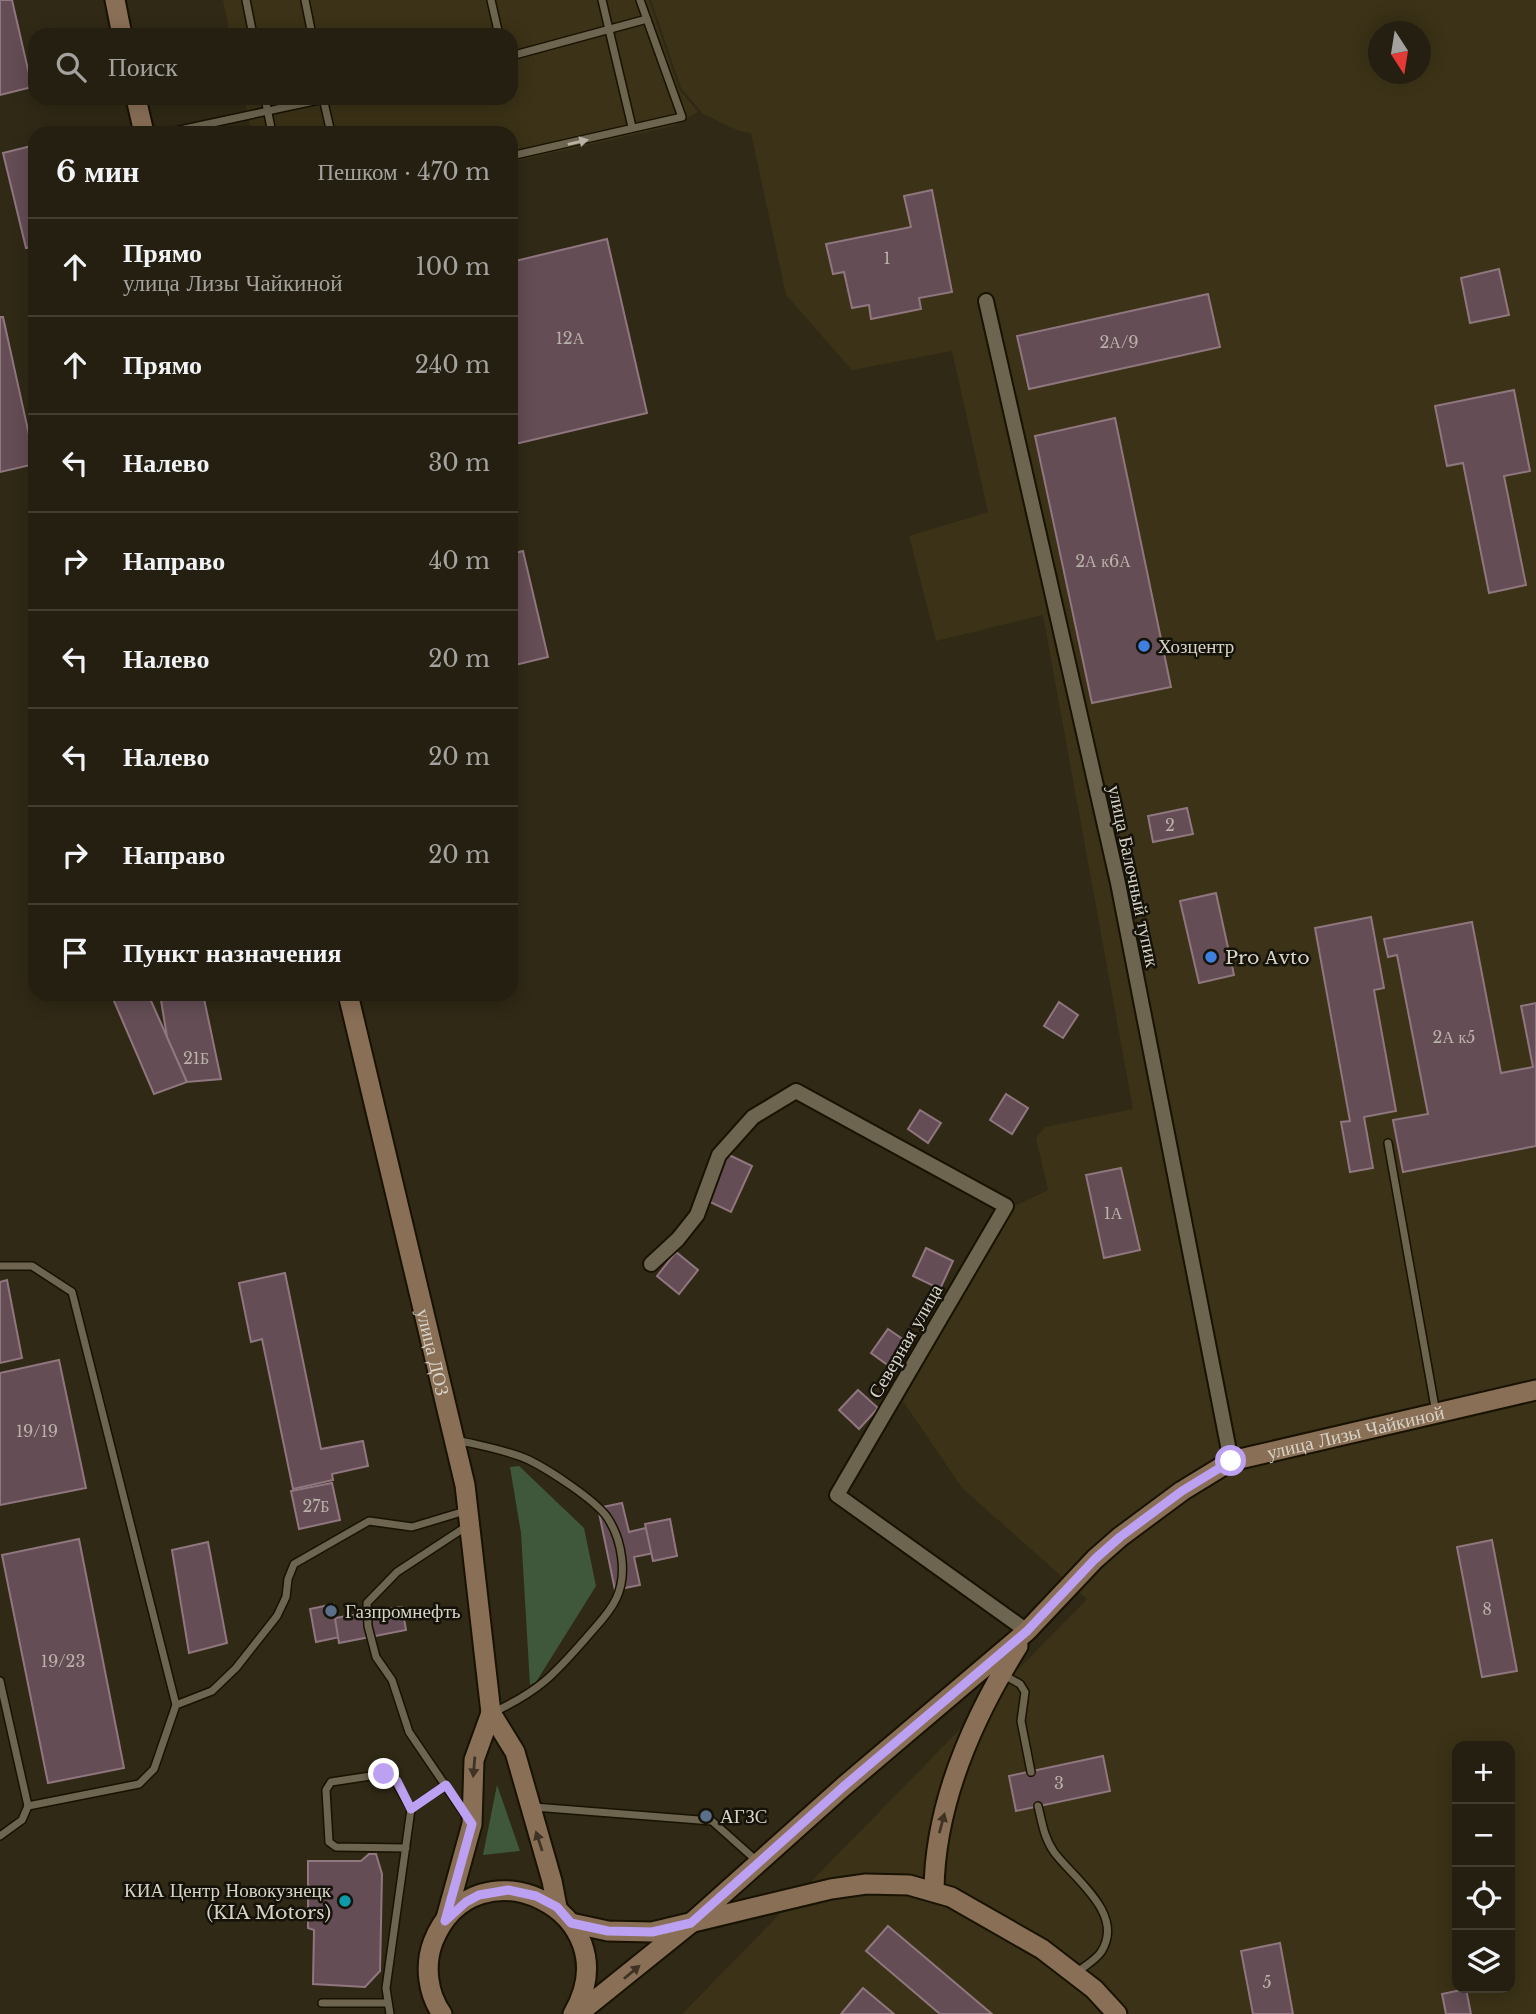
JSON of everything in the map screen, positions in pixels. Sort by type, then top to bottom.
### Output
[{"type":"street","points":[[138,105],[142,126]]},
{"type":"street","name":"улица Балочный тупик","points":[[986,301],[1118,883],[1231,1461]]},
{"type":"street","name":"улица ДОЗ","points":[[350,1001],[454,1440],[469,1517],[491,1713]]},
{"type":"street","name":"Северная улица","points":[[651,1264],[678,1239],[697,1215],[719,1155],[753,1117],[796,1091],[1006,1206],[836,1495],[1027,1631]]},
{"type":"street","name":"улица Лизы Чайкиной","points":[[1027,1631],[1095,1559],[1120,1537],[1182,1491],[1231,1461],[1536,1390]]},
{"type":"street","points":[[934,1890],[936,1851],[950,1794],[975,1725],[1027,1631]]},
{"type":"street","points":[[578,2014],[691,1923],[1027,1631]]},
{"type":"street","points":[[491,1713],[515,1752],[557,1907]]},
{"type":"street","points":[[427,2014],[431,1948],[445,1921],[472,1824],[474,1760],[491,1713]]},
{"type":"street","points":[[571,1923],[608,1931],[636,1932],[668,1929],[866,1884],[888,1883],[934,1890],[982,1912],[1075,1973],[1117,2014]]},
{"type":"street","points":[[445,1921],[466,1902],[493,1891],[522,1892],[557,1907],[571,1923],[583,1944],[587,1969],[583,1993],[573,2014]]},
{"type":"street","points":[[429,1981],[442,2014]]},
{"type":"lane","points":[[246,0],[252,28]]},
{"type":"lane","points":[[305,0],[311,28]]},
{"type":"lane","points":[[491,0],[497,28]]},
{"type":"lane","points":[[602,0],[632,127]]},
{"type":"lane","points":[[518,154],[682,117],[640,0]]},
{"type":"lane","points":[[518,54],[647,19]]},
{"type":"lane","points":[[266,105],[270,126]]},
{"type":"lane","points":[[200,126],[296,105]]},
{"type":"lane","points":[[326,105],[330,126]]},
{"type":"lane","points":[[1388,1143],[1436,1413]]},
{"type":"lane","points":[[0,1266],[32,1266],[72,1292],[176,1705],[154,1769],[139,1784],[27,1806]]},
{"type":"lane","points":[[454,1440],[509,1452],[532,1461],[595,1505],[607,1518],[615,1535],[622,1566],[623,1577],[616,1598],[554,1676],[527,1697],[491,1713]]},
{"type":"lane","points":[[176,1705],[212,1691],[236,1668],[277,1616],[286,1597],[293,1564],[369,1521],[412,1527],[469,1517]]},
{"type":"lane","points":[[469,1517],[397,1572],[367,1603],[368,1626],[376,1657],[392,1680],[409,1732],[472,1824]]},
{"type":"lane","points":[[1001,1674],[1020,1684],[1025,1692],[1021,1721],[1031,1772]]},
{"type":"lane","points":[[0,1681],[27,1806],[22,1820],[0,1836]]},
{"type":"lane","points":[[390,2014],[386,2003],[406,1848],[411,1809],[397,1781],[384,1774],[331,1782],[326,1790],[326,1832],[329,1842],[336,1847],[406,1848]]},
{"type":"lane","points":[[411,1809],[446,1785]]},
{"type":"lane","points":[[528,1806],[712,1821],[758,1863]]},
{"type":"lane","points":[[1038,1806],[1045,1836],[1054,1851],[1103,1911],[1107,1930],[1101,1953],[1075,1973]]},
{"type":"lane","points":[[322,2003],[386,2003]]},
{"type":"shaded area","points":[[223,0],[649,0],[679,89],[698,112],[673,126],[518,160],[518,126],[250,126],[246,105],[518,105],[518,28],[229,28]]},
{"type":"shaded area","points":[[651,0],[1536,0],[1536,2014],[682,2014],[1087,1599],[962,1488],[903,1401],[1010,1208],[1048,1190],[1036,1138],[1045,1127],[1133,1109],[1043,615],[936,641],[909,536],[988,512],[952,351],[852,370],[786,295],[751,133],[739,131],[703,114],[681,88]]},
{"type":"green space","points":[[519,1466],[584,1528],[596,1586],[536,1682],[530,1685],[521,1533],[510,1467]]},
{"type":"green space","points":[[497,1785],[520,1851],[483,1855]]},
{"type":"building","points":[[0,0],[12,0],[28,70],[28,88],[0,95]]},
{"type":"building","points":[[28,147],[28,248],[26,248],[3,153]]},
{"type":"building","points":[[932,190],[952,292],[919,298],[921,309],[871,319],[869,305],[852,308],[844,272],[833,274],[826,244],[911,227],[904,196]]},
{"type":"building","points":[[607,239],[647,413],[518,443],[518,260]]},
{"type":"building","points":[[1499,269],[1509,315],[1470,323],[1461,278]]},
{"type":"building","points":[[1208,294],[1220,347],[1029,389],[1017,336]]},
{"type":"building","points":[[0,317],[3,317],[28,432],[28,466],[0,472]]},
{"type":"building","points":[[1514,390],[1530,471],[1504,476],[1526,585],[1489,593],[1463,463],[1447,466],[1435,406]]},
{"type":"building","points":[[1115,418],[1171,687],[1092,703],[1035,436]]},
{"type":"building","points":[[523,551],[548,657],[518,664],[518,552]]},
{"type":"building","points":[[1187,808],[1193,834],[1153,842],[1148,816]]},
{"type":"building","points":[[1216,893],[1234,975],[1199,983],[1180,901]]},
{"type":"building","points":[[1371,917],[1384,988],[1374,990],[1396,1111],[1364,1117],[1373,1168],[1350,1172],[1341,1122],[1350,1121],[1315,928]]},
{"type":"building","points":[[1472,922],[1501,1073],[1533,1067],[1521,1006],[1536,1003],[1536,1146],[1403,1172],[1393,1120],[1428,1114],[1397,955],[1388,957],[1384,939]]},
{"type":"building","points":[[114,1001],[151,1001],[187,1082],[154,1094]]},
{"type":"building","points":[[161,1001],[204,1001],[221,1079],[187,1082],[167,1037]]},
{"type":"building","points":[[1059,1002],[1078,1015],[1063,1038],[1044,1026]]},
{"type":"building","points":[[1006,1094],[1028,1108],[1012,1134],[990,1120]]},
{"type":"building","points":[[920,1110],[941,1123],[928,1143],[908,1129]]},
{"type":"building","points":[[727,1154],[752,1166],[731,1212],[706,1200]]},
{"type":"building","points":[[1121,1168],[1140,1250],[1104,1258],[1086,1175]]},
{"type":"building","points":[[926,1248],[953,1261],[940,1289],[913,1276]]},
{"type":"building","points":[[676,1252],[698,1270],[679,1294],[657,1276]]},
{"type":"building","points":[[285,1273],[321,1449],[363,1441],[368,1466],[332,1474],[333,1480],[293,1489],[262,1339],[251,1342],[239,1283]]},
{"type":"building","points":[[7,1280],[22,1358],[0,1363],[0,1282]]},
{"type":"building","points":[[888,1329],[907,1342],[889,1366],[871,1353]]},
{"type":"building","points":[[59,1360],[86,1488],[0,1505],[0,1373]]},
{"type":"building","points":[[858,1390],[878,1408],[859,1429],[839,1410]]},
{"type":"building","points":[[332,1483],[340,1520],[299,1529],[291,1491]]},
{"type":"building","points":[[622,1503],[629,1532],[654,1526],[659,1552],[634,1557],[640,1585],[615,1590],[598,1508]]},
{"type":"building","points":[[670,1519],[677,1556],[653,1561],[645,1524]]},
{"type":"building","points":[[79,1539],[124,1768],[48,1783],[2,1555]]},
{"type":"building","points":[[1492,1540],[1517,1671],[1482,1677],[1457,1547]]},
{"type":"building","points":[[208,1542],[227,1643],[189,1653],[172,1550]]},
{"type":"building","points":[[334,1604],[340,1637],[316,1642],[310,1609]]},
{"type":"building","points":[[402,1607],[406,1630],[339,1643],[335,1618]]},
{"type":"building","points":[[1103,1756],[1110,1791],[1016,1811],[1009,1776]]},
{"type":"building","name":"КИА Центр Новокузнецк (KIA Motors)","points":[[369,1854],[376,1854],[382,1874],[380,1971],[365,1987],[313,1984],[314,1930],[308,1928],[308,1861],[361,1861]]},
{"type":"building","points":[[888,1926],[992,2014],[940,2014],[866,1951]]},
{"type":"building","points":[[1280,1943],[1293,2014],[1253,2014],[1241,1951]]},
{"type":"building","points":[[863,1988],[894,2014],[841,2014]]},
{"type":"building","points":[[1467,1993],[1471,2014],[1446,2014],[1442,1994]]},
{"type":"place","name":"Хозцентр","points":[[1144,646]]},
{"type":"place","name":"Pro Аvto","points":[[1211,957]]},
{"type":"place","name":"Газпромнефть","points":[[331,1611]]},
{"type":"place","name":"АГЗС","points":[[706,1816]]},
{"type":"place","name":"КИА Центр Новокузнецк (KIA Motors)","points":[[345,1901]]},
{"type":"route","points":[[384,1774],[397,1781],[411,1809],[446,1785],[472,1824],[445,1921],[455,1910],[479,1895],[508,1890],[536,1896],[557,1907],[571,1923],[608,1931],[652,1932],[691,1923],[843,1787],[1027,1631],[1095,1559],[1120,1537],[1182,1491],[1231,1461]]}]
